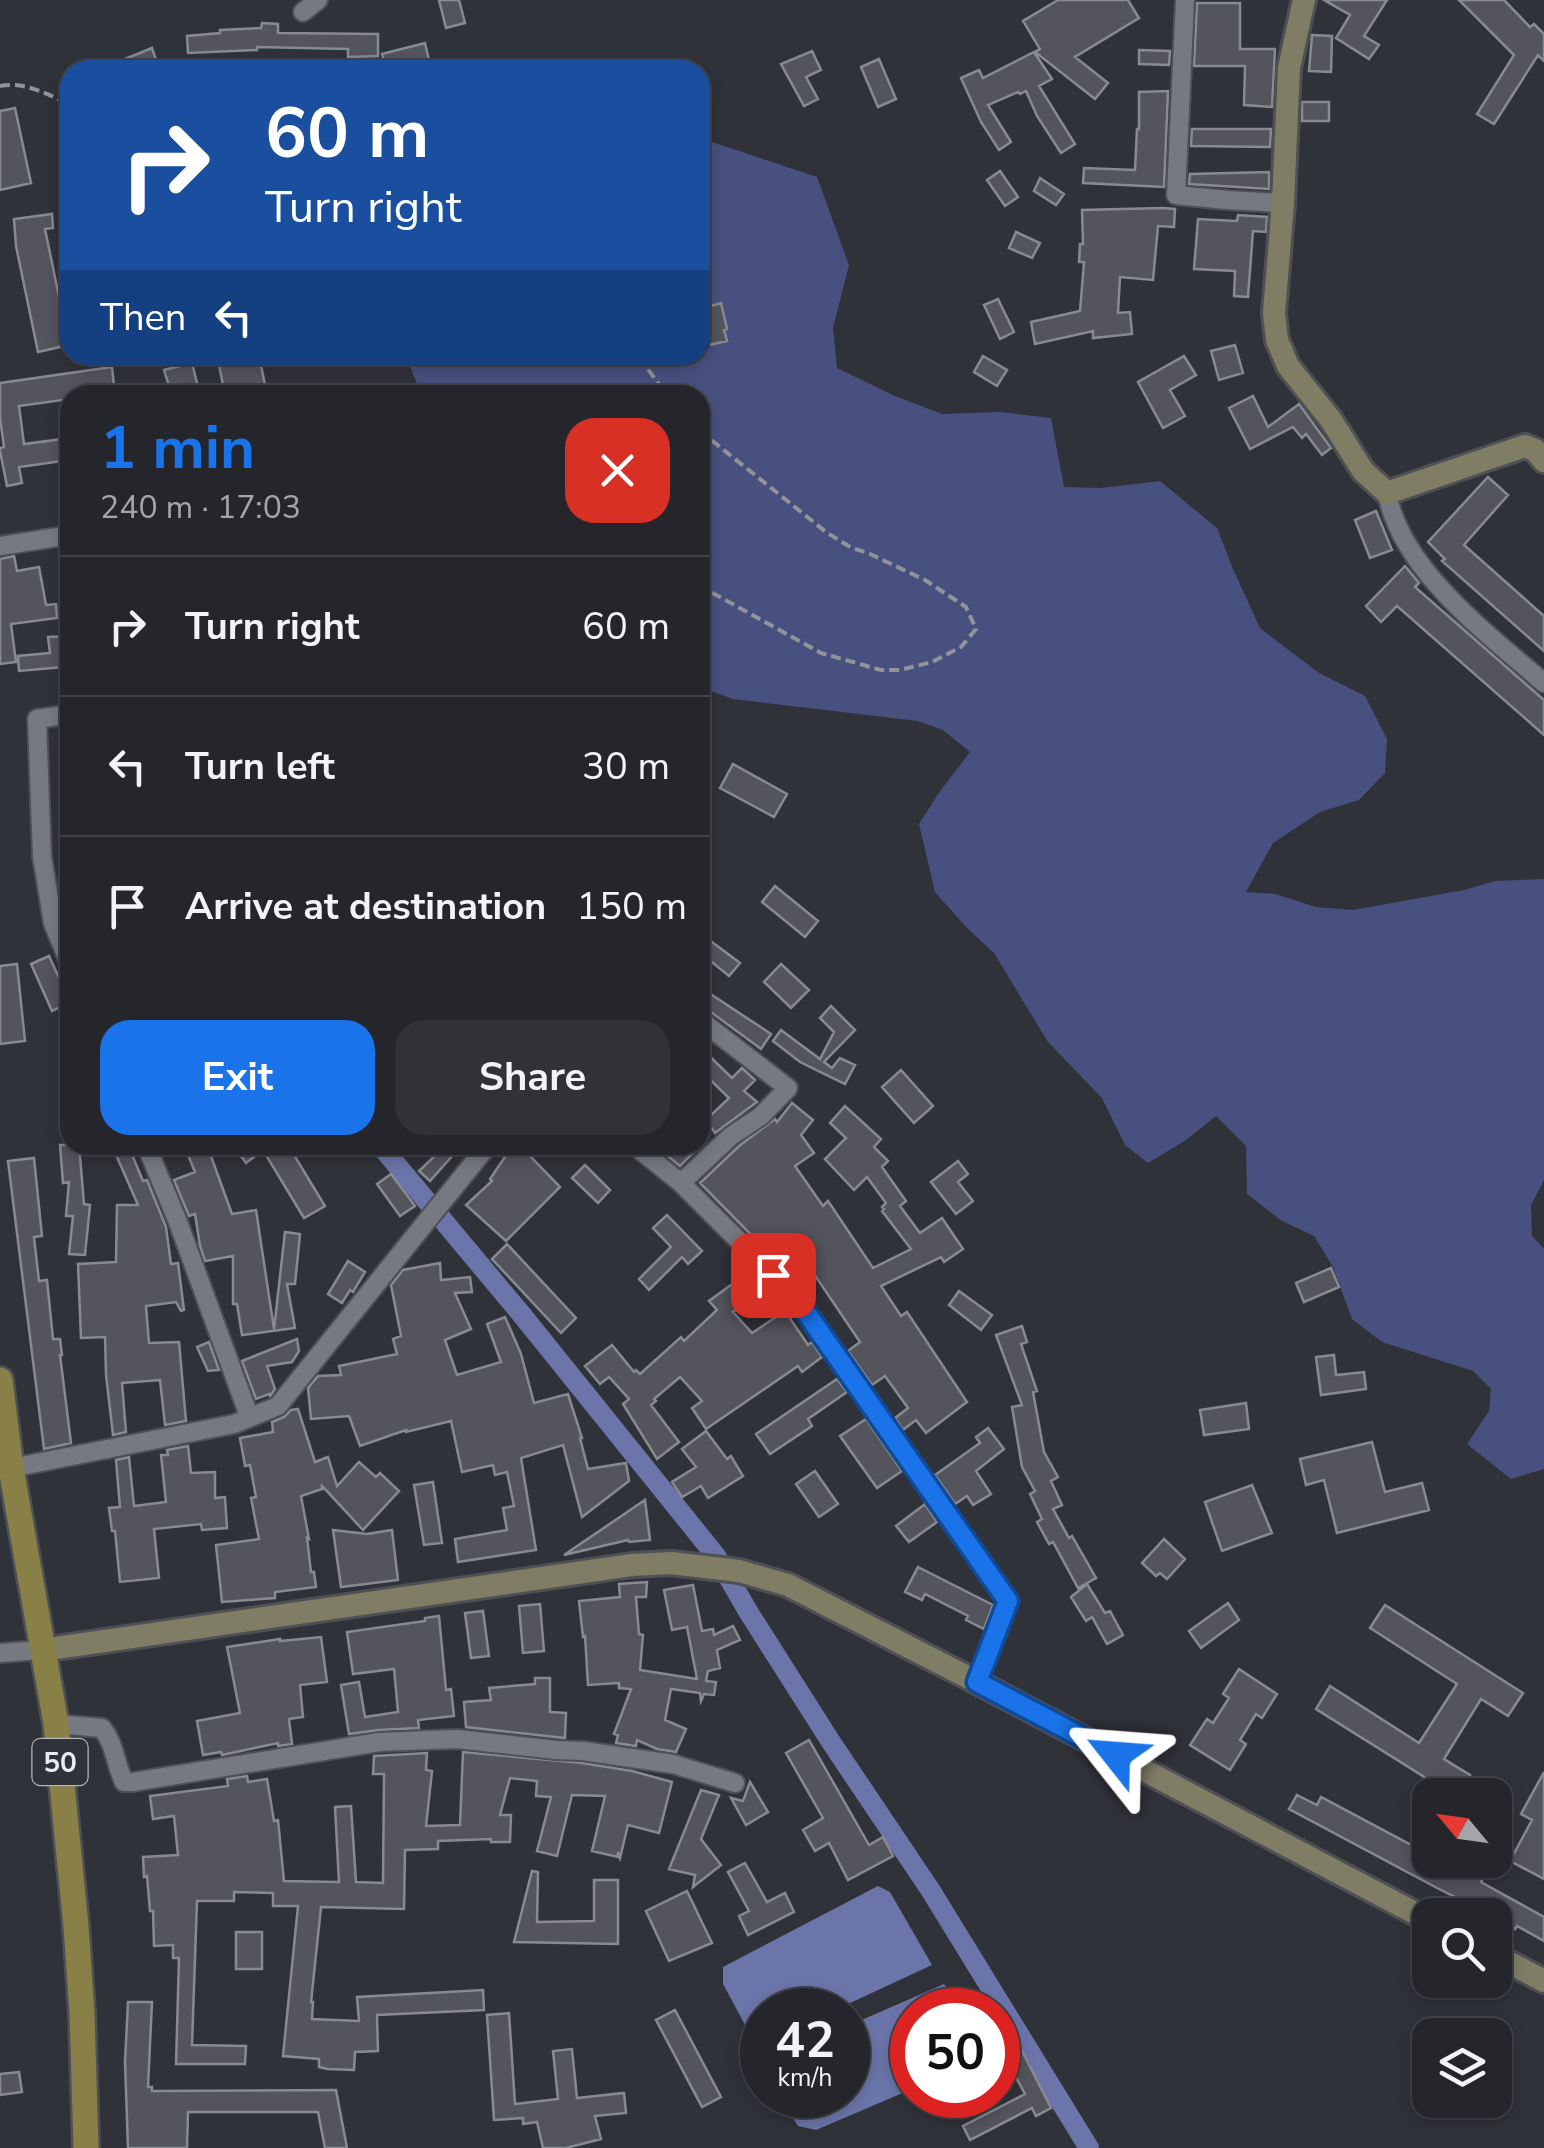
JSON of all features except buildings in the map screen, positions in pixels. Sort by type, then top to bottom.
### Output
[{"type":"main road","points":[[1304,0],[1289,68],[1274,313],[1277,340],[1288,366],[1364,470],[1386,493],[1525,446],[1544,461]]},
{"type":"main road","name":"50","points":[[0,1380],[56,1724],[76,1926],[86,2148]]},
{"type":"main road","points":[[42,1650],[632,1565],[670,1564],[739,1572],[788,1585],[1412,1912]]},
{"type":"main road","points":[[1512,1964],[1544,1981]]},
{"type":"street","points":[[1185,0],[1176,195],[1283,202]]},
{"type":"street","points":[[1386,493],[1390,510],[1413,554],[1442,590],[1544,683]]},
{"type":"street","points":[[0,546],[60,537]]},
{"type":"street","points":[[60,716],[37,719],[42,856],[53,923],[60,940]]},
{"type":"street","points":[[681,1183],[731,1136],[761,1116],[788,1088],[710,1028]]},
{"type":"street","points":[[150,1155],[249,1416]]},
{"type":"street","points":[[12,1468],[234,1424],[278,1406],[480,1155]]},
{"type":"street","points":[[646,1155],[681,1183],[796,1298],[1008,1601],[977,1682]]},
{"type":"street","points":[[0,1653],[42,1650]]},
{"type":"street","points":[[56,1724],[102,1728],[111,1739],[124,1782],[379,1742],[457,1740],[673,1764],[735,1782]]},
{"type":"path","points":[[0,86],[24,85],[60,100]]},
{"type":"path","points":[[710,440],[826,532],[852,548],[926,580],[966,607],[976,629],[961,648],[932,662],[881,670],[821,653],[710,592]]},
{"type":"shaded area","points":[[710,141],[817,177],[849,265],[833,328],[837,368],[942,414],[1000,412],[1051,418],[1064,487],[1101,488],[1160,481],[1217,528],[1260,628],[1319,673],[1365,696],[1387,739],[1385,773],[1359,800],[1320,812],[1273,843],[1246,892],[1275,894],[1316,907],[1353,910],[1495,881],[1544,879],[1544,1180],[1531,1205],[1532,1236],[1544,1249],[1544,1469],[1511,1479],[1467,1444],[1489,1411],[1491,1389],[1473,1371],[1382,1342],[1352,1319],[1333,1267],[1314,1236],[1282,1221],[1247,1194],[1246,1146],[1216,1116],[1148,1163],[1125,1145],[1102,1098],[1048,1042],[994,953],[935,892],[919,824],[970,752],[943,730],[918,721],[733,699],[710,691],[710,385],[418,385],[409,365],[710,365]]},
{"type":"shaded area","points":[[878,1886],[890,1892],[932,1965],[870,1994],[870,1988],[740,1988],[740,2016],[723,1984],[723,1967]]},
{"type":"shaded area","points":[[890,2008],[890,2098],[870,2107],[870,2016]]},
{"type":"shaded area","points":[[793,2118],[844,2118],[816,2130],[798,2126]]},
{"type":"waterway","points":[[388,1155],[716,1556],[831,1742],[931,1891],[1089,2148]]},
{"type":"route","points":[[773,1275],[796,1298],[1008,1601],[977,1682],[1116,1755]]}]
